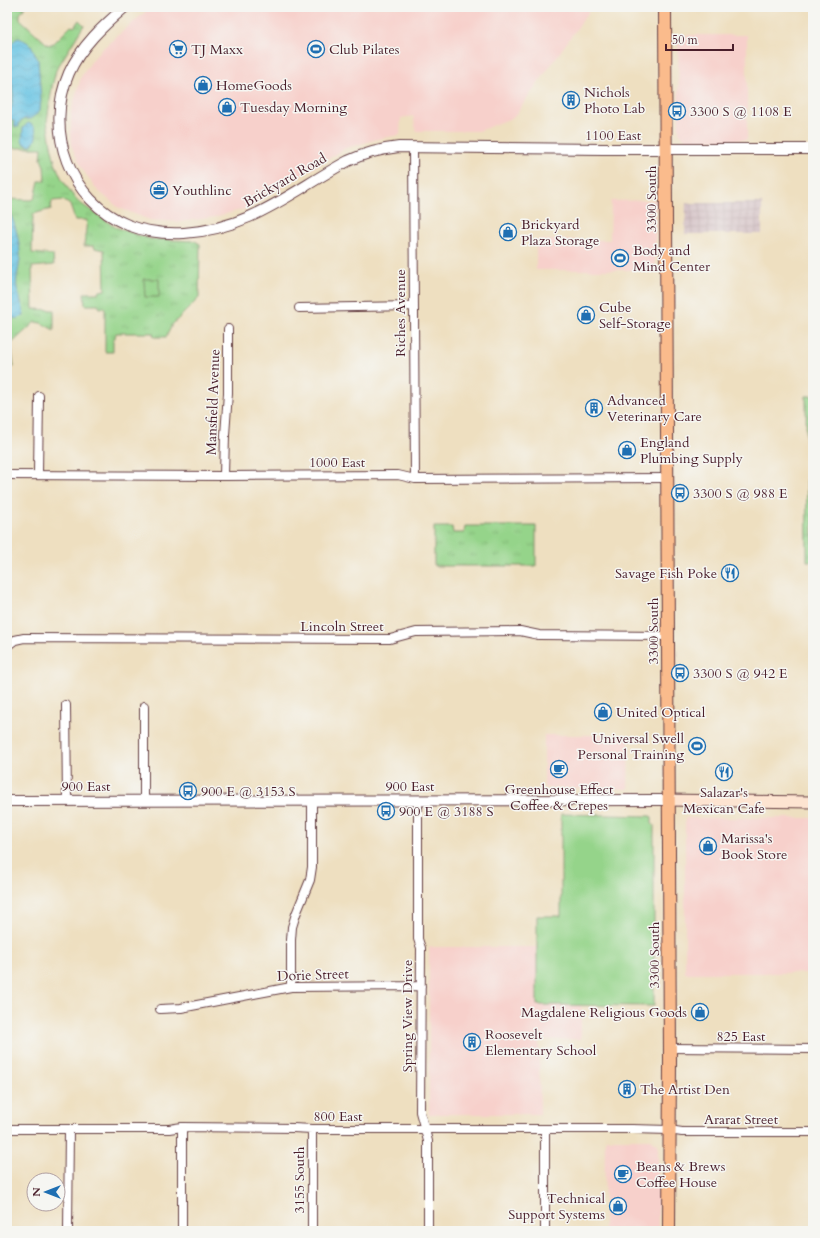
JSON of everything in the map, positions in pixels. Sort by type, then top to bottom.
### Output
[{"type":"main road","name":"3300 South","points":[[665,7],[670,1048],[669,1231]]},
{"type":"main road","name":"900 East","points":[[668,800],[813,802]]},
{"type":"street","name":"Brickyard Road","points":[[125,7],[96,33],[69,73],[63,92],[59,118],[62,148],[71,172],[80,188],[89,199],[101,209],[128,225],[143,230],[172,233],[219,228],[263,212],[336,167],[360,155],[385,148],[413,147]]},
{"type":"street","name":"1100 East","points":[[413,147],[813,149]]},
{"type":"street","name":"Riches Avenue","points":[[413,147],[415,479]]},
{"type":"street","points":[[299,308],[413,306]]},
{"type":"street","name":"Mansfield Avenue","points":[[224,476],[228,393],[228,329]]},
{"type":"street","points":[[38,475],[39,396]]},
{"type":"street","name":"1000 East","points":[[7,475],[398,475],[415,479],[667,478]]},
{"type":"street","name":"Lincoln Street","points":[[7,646],[15,640],[34,638],[390,638],[416,632],[520,632],[539,635],[668,636]]},
{"type":"street","points":[[66,705],[67,801]]},
{"type":"street","points":[[144,706],[144,801]]},
{"type":"street","name":"900 East","points":[[7,801],[668,800]]},
{"type":"street","points":[[291,986],[292,927],[310,880],[312,867],[312,801]]},
{"type":"street","name":"Spring View Drive","points":[[418,801],[418,939],[421,948],[420,1112],[428,1141],[428,1231]]},
{"type":"street","name":"Dorie Street","points":[[160,1009],[181,1008],[291,986],[421,986]]},
{"type":"street","name":"825 East","points":[[670,1048],[813,1049]]},
{"type":"street","points":[[182,1128],[182,1231]]},
{"type":"street","name":"800 East","points":[[7,1129],[293,1128],[670,1130]]},
{"type":"street","points":[[68,1231],[69,1129]]},
{"type":"street","name":"3155 South","points":[[312,1129],[312,1231]]},
{"type":"street","points":[[545,1129],[545,1231]]},
{"type":"street","name":"Ararat Street","points":[[670,1130],[682,1132],[813,1132]]},
{"type":"shaded area","points":[[151,7],[592,7],[514,117],[479,131],[416,131],[413,116],[401,118],[400,135],[382,138],[346,148],[248,208],[215,217],[179,222],[150,220],[119,208],[97,190],[81,167],[72,147],[71,112],[81,77],[102,49]]},
{"type":"shaded area","points":[[678,35],[747,35],[747,140],[686,140],[679,132]]},
{"type":"shaded area","points":[[656,200],[655,269],[536,270],[536,240],[610,240],[611,201]]},
{"type":"shaded area","points":[[686,203],[762,203],[762,234],[685,234]]},
{"type":"shaded area","points":[[544,735],[629,735],[628,789],[544,788]]},
{"type":"shaded area","points":[[685,818],[813,818],[813,973],[685,973]]},
{"type":"shaded area","points":[[429,947],[537,947],[537,1005],[581,1005],[581,1039],[539,1040],[540,1114],[429,1114]]},
{"type":"shaded area","points":[[650,1139],[658,1144],[658,1231],[604,1231],[605,1140]]},
{"type":"green space","points":[[7,7],[25,7],[20,14],[20,19],[48,45],[54,43],[71,26],[74,27],[79,20],[84,25],[56,70],[47,121],[55,163],[61,177],[71,193],[80,203],[115,227],[150,239],[195,241],[200,244],[199,298],[172,325],[166,337],[154,337],[153,333],[116,333],[115,338],[113,339],[113,352],[105,352],[105,308],[100,308],[98,305],[85,305],[84,293],[99,293],[100,291],[105,290],[104,250],[94,248],[94,246],[84,246],[87,220],[75,220],[70,205],[63,200],[52,201],[51,209],[33,214],[32,253],[53,255],[54,265],[32,267],[33,309],[54,310],[54,330],[41,323],[35,322],[11,344],[14,367],[7,367],[7,199],[32,200],[35,198],[39,181],[45,181],[44,166],[41,159],[42,148],[7,148]]},
{"type":"green space","points":[[144,279],[159,279],[159,297],[145,297]]},
{"type":"green space","points":[[806,396],[813,396],[813,561],[807,561]]},
{"type":"green space","points":[[465,526],[536,526],[536,566],[434,566],[434,527],[452,527],[453,533],[464,533]]},
{"type":"green space","points":[[561,814],[652,817],[652,824],[654,825],[654,1006],[537,1005],[537,916],[561,916]]},
{"type":"water","points":[[19,38],[31,46],[38,60],[41,100],[40,110],[37,114],[30,119],[24,119],[19,123],[19,127],[15,127],[14,121],[9,118],[13,91],[9,55],[14,41]]},
{"type":"water","points":[[28,123],[34,127],[36,133],[35,141],[30,146],[24,144],[22,140],[23,128]]},
{"type":"water","points":[[7,211],[10,213],[14,224],[20,253],[17,284],[24,315],[16,318],[11,318],[7,315]]},
{"type":"place","name":"TJ Maxx","points":[[178,49]]},
{"type":"place","name":"Club Pilates","points":[[316,49]]},
{"type":"place","name":"HomeGoods","points":[[203,85]]},
{"type":"place","name":"Nichols Photo Lab","points":[[571,100]]},
{"type":"place","name":"Tuesday Morning","points":[[227,107]]},
{"type":"place","name":"3300 S @ 1108 E","points":[[677,111]]},
{"type":"place","name":"Youthlinc","points":[[159,190]]},
{"type":"place","name":"Brickyard Plaza Storage","points":[[508,232]]},
{"type":"place","name":"Body and Mind Center","points":[[620,258]]},
{"type":"place","name":"Cube Self-Storage","points":[[586,315]]},
{"type":"place","name":"Advanced Veterinary Care","points":[[594,408]]},
{"type":"place","name":"England Plumbing Supply","points":[[627,450]]},
{"type":"place","name":"3300 S @ 988 E","points":[[680,493]]},
{"type":"place","name":"Savage Fish Poke","points":[[730,573]]},
{"type":"place","name":"3300 S @ 942 E","points":[[680,673]]},
{"type":"place","name":"United Optical","points":[[603,712]]},
{"type":"place","name":"Universal Swell Personal Training","points":[[697,746]]},
{"type":"place","name":"Greenhouse Effect Coffee & Crepes","points":[[559,769]]},
{"type":"place","name":"Salazar's Mexican Cafe","points":[[724,772]]},
{"type":"place","name":"900 E @ 3153 S","points":[[188,791]]},
{"type":"place","name":"900 E @ 3188 S","points":[[386,811]]},
{"type":"place","name":"Marissa's Book Store","points":[[708,846]]},
{"type":"place","name":"Magdalene Religious Goods","points":[[700,1012]]},
{"type":"place","name":"Roosevelt Elementary School","points":[[472,1042]]},
{"type":"place","name":"The Artist Den","points":[[627,1089]]},
{"type":"place","name":"Beans & Brews Coffee House","points":[[623,1174]]},
{"type":"place","name":"Technical Support Systems","points":[[618,1206]]}]
